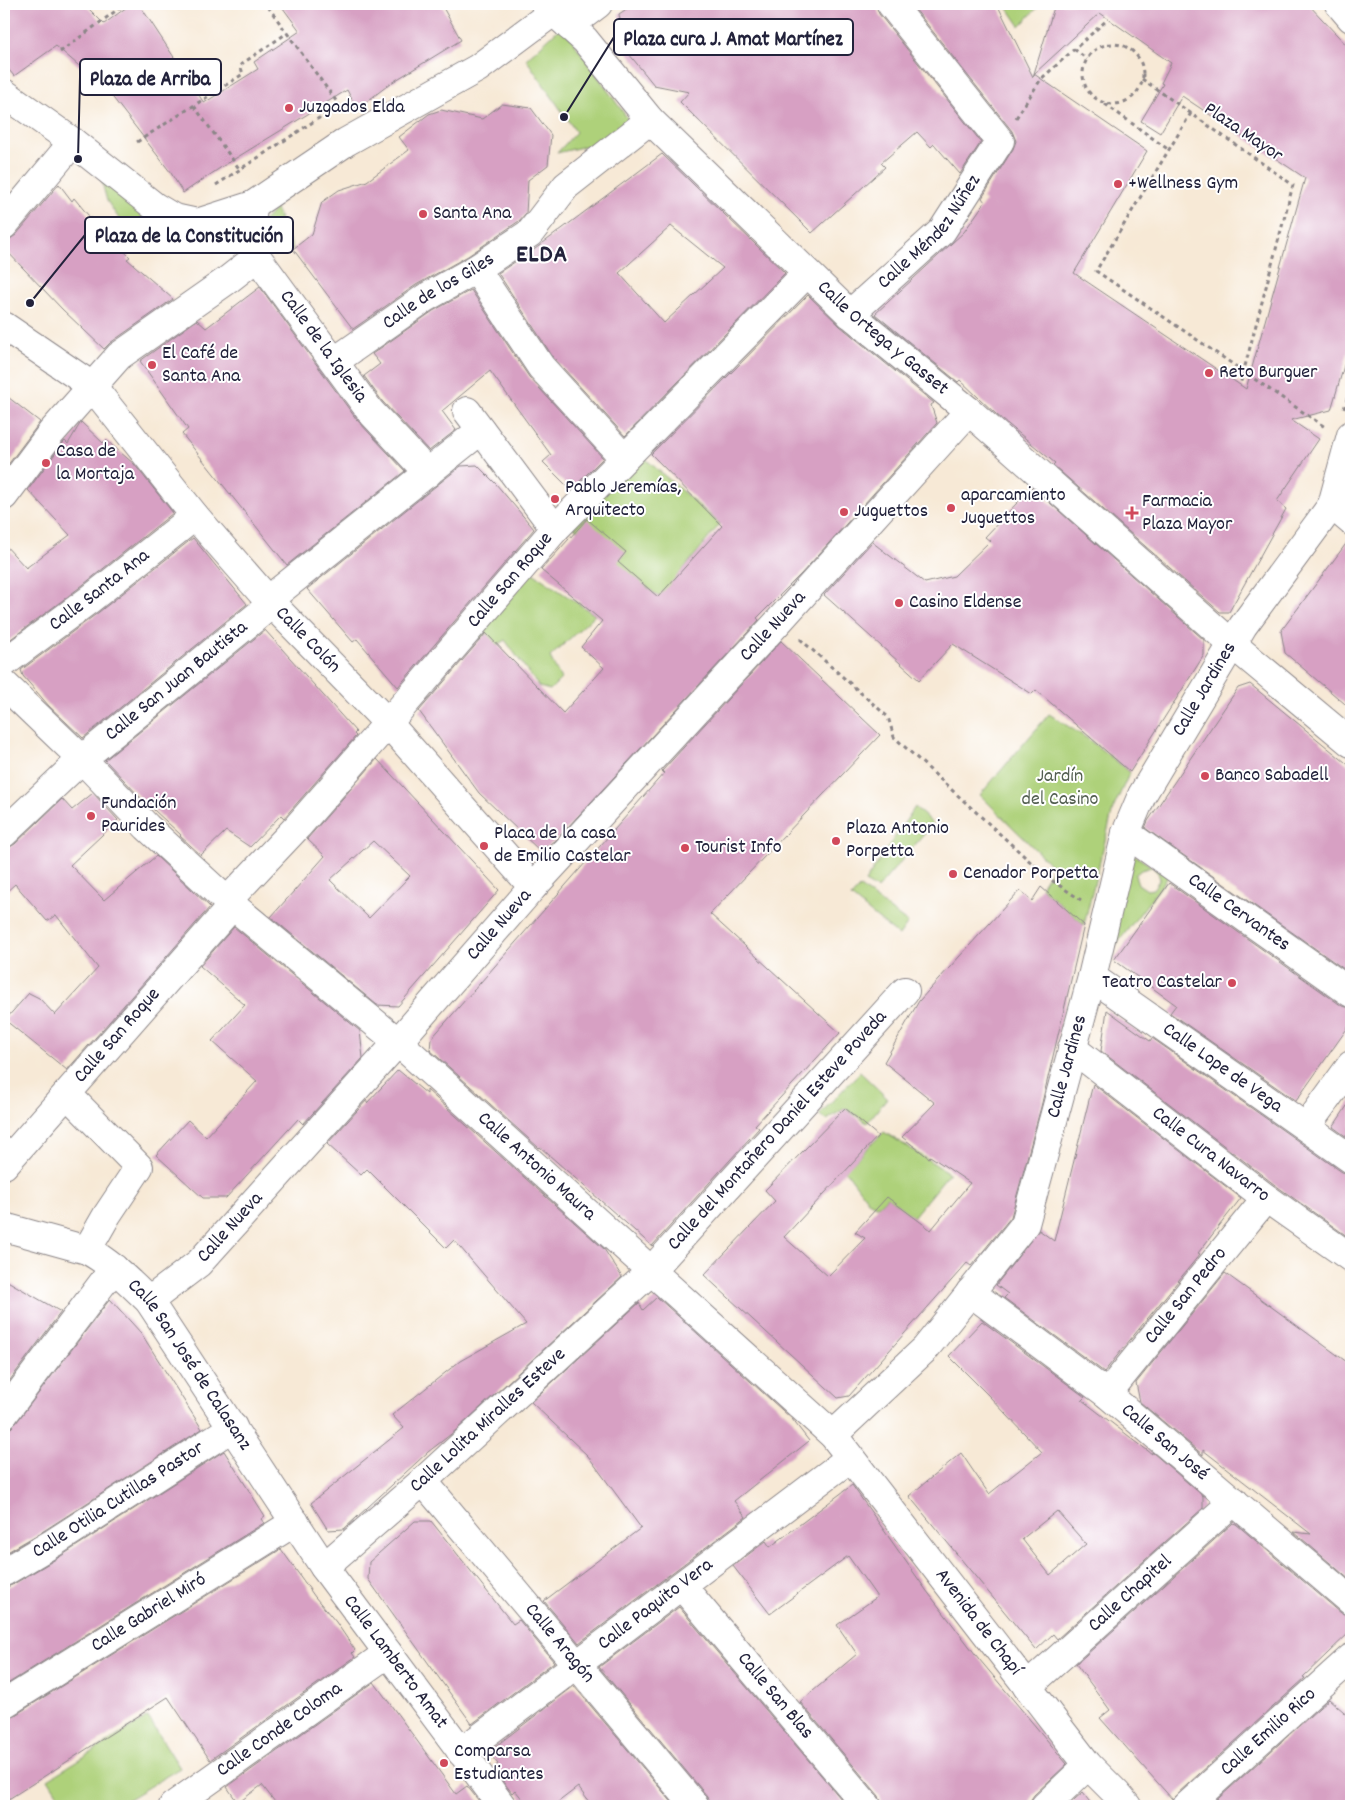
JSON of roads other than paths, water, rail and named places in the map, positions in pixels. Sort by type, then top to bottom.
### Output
[{"type":"street","points":[[4,93],[73,142],[154,206],[174,218],[197,223],[253,205],[346,142],[478,68],[556,14],[598,4]]},
{"type":"street","name":"Calle Méndez Núñez","points":[[850,314],[942,231],[1000,141],[891,4]]},
{"type":"street","points":[[1339,4],[1351,18]]},
{"type":"street","name":"Calle Ortega y Gasset","points":[[556,14],[585,40],[650,120],[850,314],[969,411],[1232,644],[1351,744]]},
{"type":"street","name":"Calle de los Giles","points":[[335,361],[425,298],[476,269],[530,233],[566,186],[650,120]]},
{"type":"street","points":[[4,225],[73,142]]},
{"type":"street","name":"Calle de la Iglesia","points":[[253,205],[250,229],[257,258],[335,361],[370,411],[428,473]]},
{"type":"street","points":[[4,496],[51,433],[118,356],[257,258]]},
{"type":"street","points":[[476,269],[541,367],[624,458]]},
{"type":"street","name":"Calle San Roque","points":[[4,1165],[555,529],[807,273]]},
{"type":"street","name":"Calle Colón","points":[[4,326],[92,386],[195,516],[270,602],[388,723],[533,888]]},
{"type":"street","name":"Calle Nueva","points":[[149,1301],[199,1262],[398,1042],[533,888],[969,411]]},
{"type":"street","name":"Calle San Juan Bautista","points":[[4,833],[82,759],[366,521],[428,473],[474,421],[555,529]]},
{"type":"street","name":"Calle Jardines","points":[[1340,432],[1342,513]]},
{"type":"street","name":"Calle Jardines","points":[[832,1435],[925,1349],[1025,1224],[1092,977],[1126,833],[1142,794],[1243,626],[1342,513],[1351,481]]},
{"type":"street","name":"Calle Santa Ana","points":[[4,663],[89,600],[195,516]]},
{"type":"street","name":"Calle Antonio Maura","points":[[4,684],[82,759],[148,827],[229,904],[398,1042],[832,1435]]},
{"type":"street","name":"Calle Cervantes","points":[[1126,833],[1351,993]]},
{"type":"street","name":"Calle Lope de Vega","points":[[1092,977],[1351,1159]]},
{"type":"street","name":"Calle del Montañero Daniel Esteve Poveda","points":[[650,1272],[905,991]]},
{"type":"street","name":"Calle Cura Navarro","points":[[1072,1048],[1266,1198],[1351,1258]]},
{"type":"street","points":[[1306,1128],[1351,1065]]},
{"type":"street","points":[[67,1094],[139,1167],[87,1250]]},
{"type":"street","name":"Calle San Pedro","points":[[1107,1394],[1266,1198]]},
{"type":"street","name":"Calle San José de Calasanz","points":[[4,1227],[87,1250],[114,1268],[149,1301],[324,1567]]},
{"type":"street","points":[[4,1414],[114,1268]]},
{"type":"street","name":"Calle Lolita Miralles Esteve","points":[[324,1567],[423,1481],[650,1272]]},
{"type":"street","name":"Calle San José","points":[[970,1292],[1107,1394],[1351,1601]]},
{"type":"street","name":"Calle Otilia Cutillas Pastor","points":[[4,1572],[53,1543],[233,1427]]},
{"type":"street","name":"Avenida de Chapí","points":[[832,1435],[1088,1766],[1127,1806]]},
{"type":"street","name":"Calle Paquito Vera","points":[[461,1752],[850,1458]]},
{"type":"street","name":"Calle Aragón","points":[[423,1481],[695,1806]]},
{"type":"street","name":"Calle Chapitel","points":[[1027,1687],[1234,1501]]},
{"type":"street","name":"Calle Gabriel Miró","points":[[4,1704],[295,1522]]},
{"type":"street","name":"Calle Lamberto Amat","points":[[324,1567],[502,1806]]},
{"type":"street","name":"Calle San Blas","points":[[682,1586],[867,1806]]},
{"type":"street","name":"Calle Conde Coloma","points":[[172,1806],[388,1653]]},
{"type":"street","name":"Calle Emilio Rico","points":[[1187,1806],[1351,1658]]},
{"type":"street","points":[[1045,1806],[1088,1766]]},
{"type":"place","name":"Juzgados Elda","points":[[289,108]]},
{"type":"place","name":"Plaza cura J. Amat Martínez","points":[[564,117]]},
{"type":"place","name":"Plaza de Arriba","points":[[78,159]]},
{"type":"place","name":"+Wellness Gym","points":[[1118,184]]},
{"type":"place","name":"Santa Ana","points":[[423,214]]},
{"type":"place","name":"Plaza de la Constitución","points":[[30,303]]},
{"type":"place","name":"El Café de Santa Ana","points":[[152,365]]},
{"type":"place","name":"Reto Burguer","points":[[1209,373]]},
{"type":"place","name":"Casa de la Mortaja","points":[[46,463]]},
{"type":"place","name":"Pablo Jeremías, Arquitecto","points":[[555,499]]},
{"type":"place","name":"aparcamiento Juguettos","points":[[951,508]]},
{"type":"place","name":"Juguettos","points":[[844,512]]},
{"type":"place","name":"Farmacia Plaza Mayor","points":[[1132,513]]},
{"type":"place","name":"Casino Eldense","points":[[899,603]]},
{"type":"place","name":"Banco Sabadell","points":[[1205,776]]},
{"type":"place","name":"Fundación Paurides","points":[[91,816]]},
{"type":"place","name":"Plaza Antonio Porpetta","points":[[836,841]]},
{"type":"place","name":"Placa de la casa de Emilio Castelar","points":[[484,846]]},
{"type":"place","name":"Tourist Info","points":[[685,848]]},
{"type":"place","name":"Cenador Porpetta","points":[[953,874]]},
{"type":"place","name":"Teatro Castelar","points":[[1232,983]]},
{"type":"place","name":"Comparsa Estudiantes","points":[[444,1763]]},
{"type":"district","name":"ELDA","points":[[542,256]]},
{"type":"park label","name":"Jardín del Casino","points":[[1060,788]]}]
